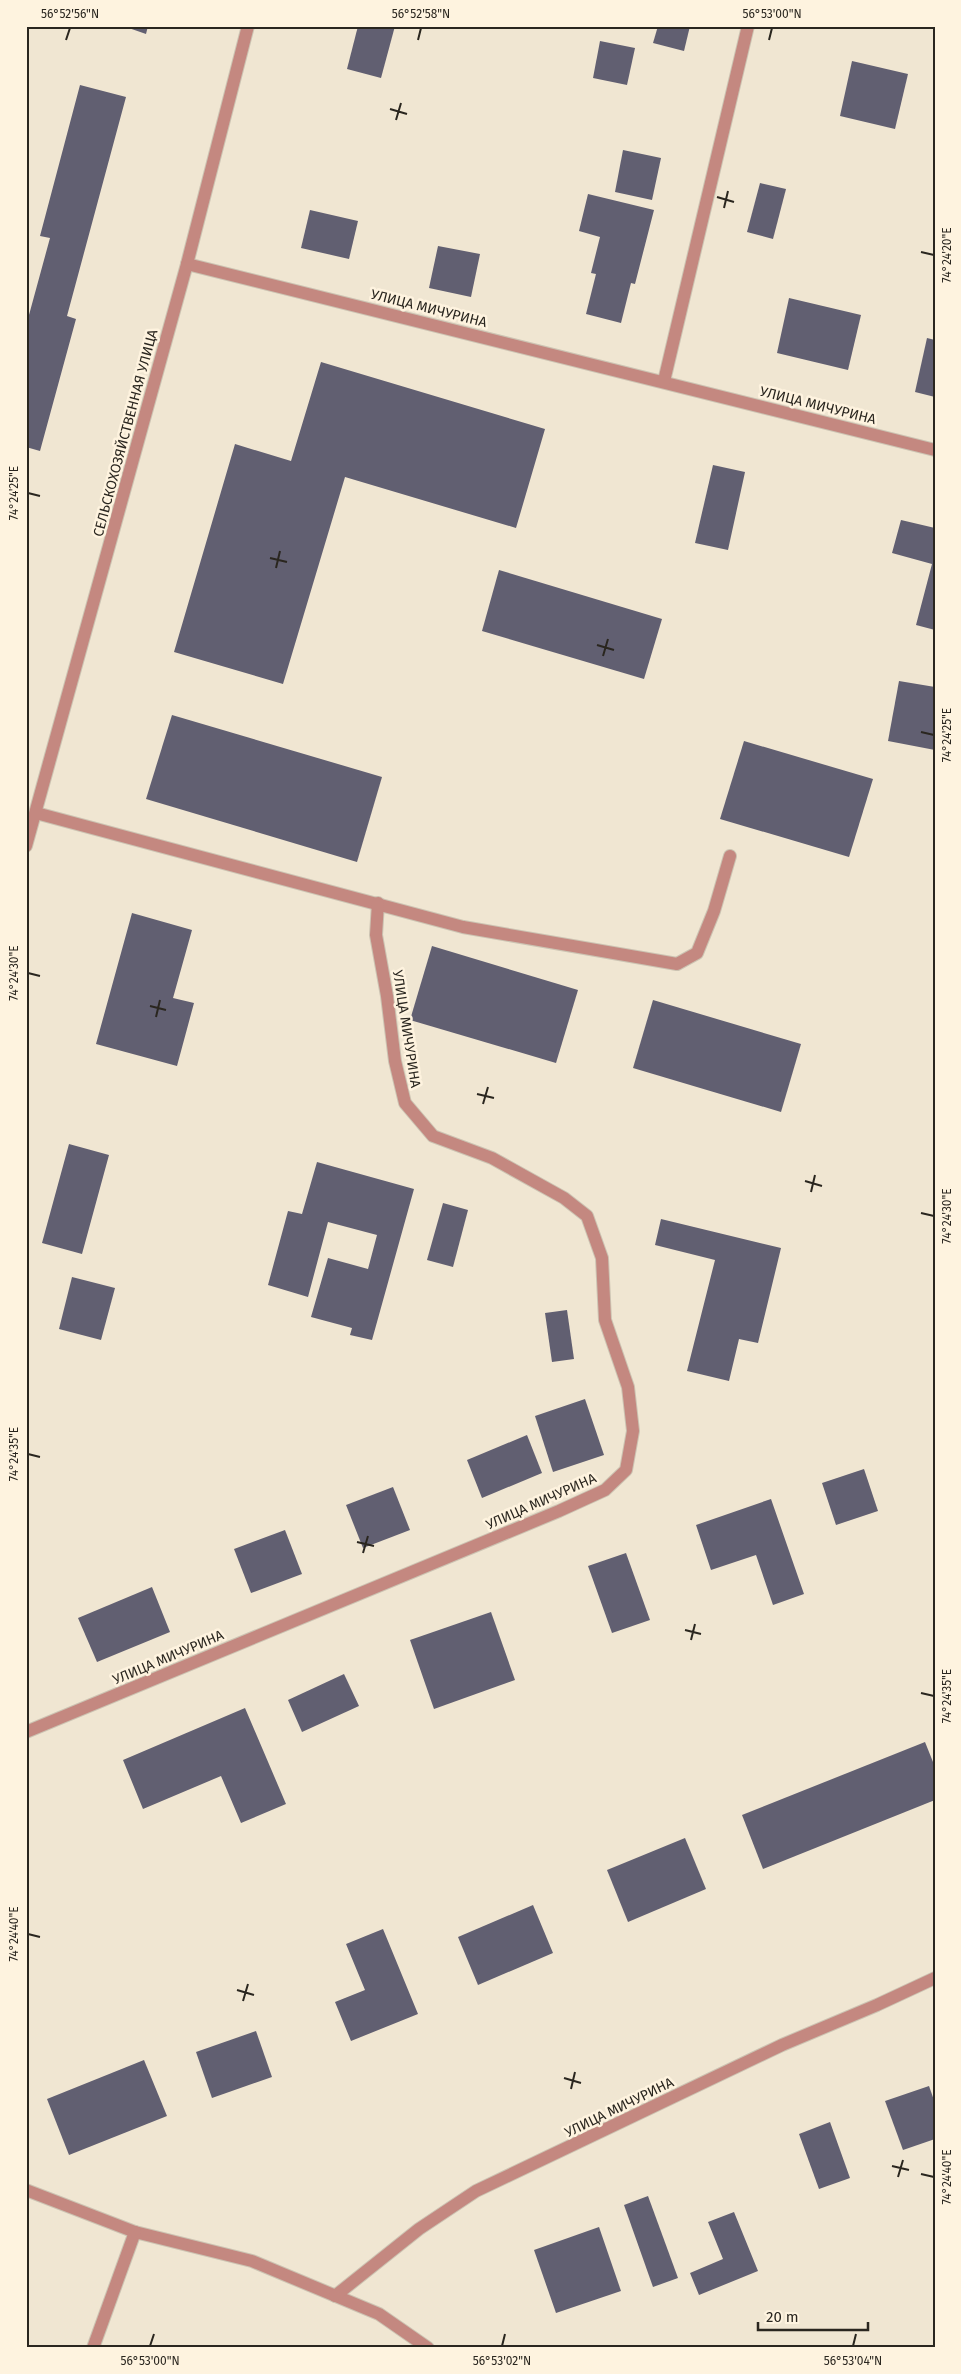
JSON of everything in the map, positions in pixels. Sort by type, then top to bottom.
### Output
[{"type":"street","name":"СЕЛЬСКОХОЗЯЙСТВЕННАЯ УЛИЦА","points":[[26,846],[187,264],[248,26]]},
{"type":"street","points":[[664,381],[748,26]]},
{"type":"street","name":"УЛИЦА МИЧУРИНА","points":[[187,264],[664,381],[935,450]]},
{"type":"street","points":[[36,813],[463,927],[677,964],[697,953],[714,911],[730,856]]},
{"type":"street","name":"УЛИЦА МИЧУРИНА","points":[[26,1732],[559,1511],[605,1490],[626,1470],[633,1431],[628,1387],[606,1320],[602,1258],[587,1216],[564,1198],[492,1158],[433,1136],[404,1103],[376,935],[378,904]]},
{"type":"street","name":"УЛИЦА МИЧУРИНА","points":[[335,2296],[419,2229],[476,2191],[782,2045],[878,2005],[935,1978]]},
{"type":"street","points":[[26,2190],[135,2232],[252,2261],[379,2314],[428,2348]]},
{"type":"street","points":[[93,2348],[135,2232]]},
{"type":"building","points":[[123,26],[148,26],[146,34]]},
{"type":"building","points":[[358,26],[395,26],[381,78],[347,69]]},
{"type":"building","points":[[658,26],[690,26],[684,51],[653,43]]},
{"type":"building","points":[[600,41],[635,48],[627,85],[593,78]]},
{"type":"building","points":[[852,61],[908,74],[895,129],[840,116]]},
{"type":"building","points":[[80,85],[126,97],[67,316],[76,319],[40,451],[26,447],[26,326],[50,238],[40,236]]},
{"type":"building","points":[[623,150],[661,158],[652,200],[615,192]]},
{"type":"building","points":[[760,183],[786,189],[773,239],[747,232]]},
{"type":"building","points":[[588,194],[654,210],[635,284],[631,283],[621,323],[586,314],[596,274],[591,273],[600,237],[579,231]]},
{"type":"building","points":[[310,210],[358,221],[349,259],[301,248]]},
{"type":"building","points":[[438,246],[480,254],[471,297],[429,288]]},
{"type":"building","points":[[789,298],[861,315],[848,370],[777,353]]},
{"type":"building","points":[[927,338],[935,340],[935,397],[915,392]]},
{"type":"building","points":[[321,362],[545,429],[516,528],[345,477],[283,684],[174,652],[235,444],[291,461]]},
{"type":"building","points":[[713,465],[745,472],[728,550],[695,543]]},
{"type":"building","points":[[901,520],[935,528],[935,630],[916,625],[932,564],[892,553]]},
{"type":"building","points":[[499,570],[662,619],[644,679],[482,631]]},
{"type":"building","points":[[899,681],[935,687],[935,750],[888,741]]},
{"type":"building","points":[[172,715],[382,777],[357,862],[146,799]]},
{"type":"building","points":[[744,741],[873,779],[849,857],[720,819]]},
{"type":"building","points":[[132,913],[192,930],[173,998],[194,1003],[177,1066],[96,1044]]},
{"type":"building","points":[[432,946],[578,990],[556,1063],[410,1020]]},
{"type":"building","points":[[653,1000],[801,1044],[781,1112],[633,1068]]},
{"type":"building","points":[[69,1144],[109,1155],[82,1254],[42,1243]]},
{"type":"building","points":[[317,1162],[414,1189],[372,1340],[350,1335],[352,1328],[311,1317],[328,1258],[368,1269],[377,1235],[328,1222],[308,1297],[268,1285],[288,1211],[302,1214]]},
{"type":"building","points":[[443,1203],[468,1210],[453,1267],[427,1260]]},
{"type":"building","points":[[661,1219],[781,1248],[758,1343],[739,1339],[729,1381],[687,1371],[715,1260],[655,1245]]},
{"type":"building","points":[[72,1277],[115,1288],[101,1340],[59,1329]]},
{"type":"building","points":[[567,1310],[574,1359],[552,1362],[545,1313]]},
{"type":"building","points":[[585,1399],[604,1455],[553,1472],[535,1416]]},
{"type":"building","points":[[527,1435],[542,1473],[482,1498],[467,1460]]},
{"type":"building","points":[[864,1469],[878,1511],[836,1525],[822,1483]]},
{"type":"building","points":[[393,1487],[410,1530],[363,1548],[346,1505]]},
{"type":"building","points":[[771,1499],[804,1594],[773,1605],[756,1555],[711,1570],[696,1525]]},
{"type":"building","points":[[285,1530],[302,1574],[251,1593],[234,1549]]},
{"type":"building","points":[[626,1553],[650,1620],[612,1633],[588,1566]]},
{"type":"building","points":[[152,1587],[170,1632],[97,1662],[78,1618]]},
{"type":"building","points":[[491,1612],[515,1680],[434,1709],[410,1640]]},
{"type":"building","points":[[344,1674],[359,1706],[302,1732],[288,1700]]},
{"type":"building","points":[[245,1708],[286,1804],[241,1823],[221,1776],[143,1809],[123,1760]]},
{"type":"building","points":[[925,1742],[935,1767],[935,1800],[763,1869],[742,1815]]},
{"type":"building","points":[[685,1838],[706,1889],[628,1922],[607,1870]]},
{"type":"building","points":[[533,1905],[553,1953],[478,1985],[458,1937]]},
{"type":"building","points":[[383,1929],[418,2014],[351,2041],[335,2002],[365,1990],[346,1944]]},
{"type":"building","points":[[256,2031],[272,2077],[212,2098],[196,2052]]},
{"type":"building","points":[[144,2060],[167,2116],[69,2155],[47,2099]]},
{"type":"building","points":[[929,2086],[935,2103],[935,2139],[903,2150],[885,2101]]},
{"type":"building","points":[[830,2122],[850,2178],[819,2189],[799,2134]]},
{"type":"building","points":[[648,2196],[678,2278],[653,2287],[624,2205]]},
{"type":"building","points":[[734,2212],[758,2271],[699,2295],[690,2273],[723,2259],[708,2222]]},
{"type":"building","points":[[599,2227],[621,2291],[556,2313],[534,2250]]}]
